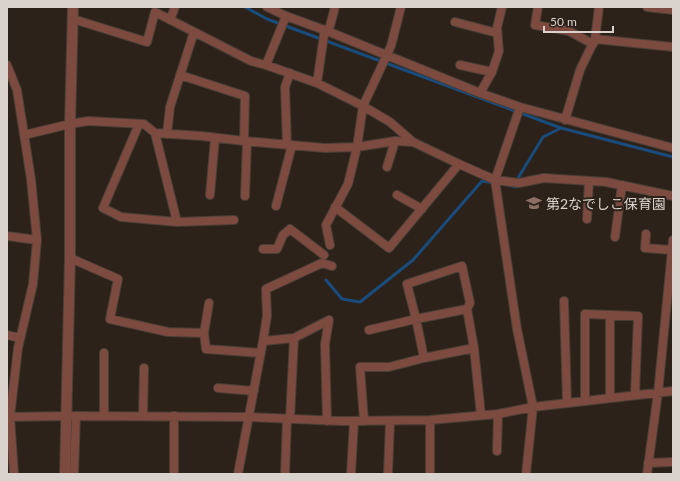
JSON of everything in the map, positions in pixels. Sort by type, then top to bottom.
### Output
[{"type":"street","points":[[73,7],[70,124],[70,258],[71,416],[74,474]]},
{"type":"street","points":[[170,20],[175,7]]},
{"type":"street","points":[[267,7],[285,17],[325,33],[520,107],[673,148]]},
{"type":"street","points":[[317,83],[325,33],[330,26],[335,7]]},
{"type":"street","points":[[330,245],[326,226],[348,184],[357,147],[363,106],[391,46],[401,7]]},
{"type":"street","points":[[480,93],[492,72],[499,51],[497,28],[502,7]]},
{"type":"street","points":[[538,7],[535,25],[569,31],[594,41],[673,47]]},
{"type":"street","points":[[565,120],[580,70],[594,41],[599,7]]},
{"type":"street","points":[[647,7],[673,10]]},
{"type":"street","points":[[73,19],[147,42],[155,12],[251,61],[317,83],[363,106],[390,122],[413,142],[495,180],[519,183],[544,178],[606,182],[673,196]]},
{"type":"street","points":[[266,65],[285,17]]},
{"type":"street","points":[[455,22],[497,33]]},
{"type":"street","points":[[167,134],[170,107],[194,32]]},
{"type":"street","points":[[7,65],[16,90],[24,135],[31,179],[37,240],[32,284],[18,348],[9,417],[14,474]]},
{"type":"street","points":[[460,65],[492,72]]},
{"type":"street","points":[[276,206],[290,145],[285,87],[290,73]]},
{"type":"street","points":[[180,75],[245,96],[245,196]]},
{"type":"street","points":[[520,107],[495,180],[518,330],[533,407],[526,474]]},
{"type":"street","points":[[24,135],[88,121],[144,124],[155,133],[325,148],[357,147],[395,141],[413,142]]},
{"type":"street","points":[[139,124],[103,208],[121,217],[177,222],[234,220]]},
{"type":"street","points":[[155,133],[177,222]]},
{"type":"street","points":[[210,195],[214,138]]},
{"type":"street","points":[[387,167],[395,141]]},
{"type":"street","points":[[336,207],[389,248],[459,164]]},
{"type":"street","points":[[587,219],[589,181]]},
{"type":"street","points":[[615,237],[622,185]]},
{"type":"street","points":[[397,195],[422,209]]},
{"type":"street","points":[[263,249],[277,249],[283,234],[290,229],[324,255]]},
{"type":"street","points":[[646,234],[645,248],[672,250]]},
{"type":"street","points":[[7,236],[37,240]]},
{"type":"street","points":[[647,474],[658,393],[671,274],[673,240]]},
{"type":"street","points":[[70,258],[118,279],[110,319],[168,332],[204,333]]},
{"type":"street","points":[[238,474],[267,316],[266,289],[322,263],[332,266]]},
{"type":"street","points":[[424,358],[407,284],[462,266],[470,303],[467,309],[474,348],[481,415]]},
{"type":"street","points":[[564,301],[566,403]]},
{"type":"street","points":[[209,303],[204,333],[206,349],[261,353]]},
{"type":"street","points":[[369,330],[467,309]]},
{"type":"street","points":[[585,401],[585,314],[638,316],[635,395]]},
{"type":"street","points":[[610,315],[610,398]]},
{"type":"street","points":[[263,341],[294,338],[328,320],[325,344],[327,421]]},
{"type":"street","points":[[7,335],[20,338]]},
{"type":"street","points":[[285,474],[294,338]]},
{"type":"street","points":[[364,421],[360,367],[389,366],[474,348]]},
{"type":"street","points":[[104,353],[104,416]]},
{"type":"street","points":[[143,416],[144,368]]},
{"type":"street","points":[[218,388],[254,391]]},
{"type":"street","points":[[9,417],[174,416],[249,417],[327,421],[430,420],[498,414],[533,407],[673,391]]},
{"type":"street","points":[[498,414],[498,451]]},
{"type":"street","points":[[65,474],[71,416]]},
{"type":"street","points":[[174,416],[174,474]]},
{"type":"street","points":[[430,420],[430,474]]},
{"type":"street","points":[[351,474],[354,421]]},
{"type":"street","points":[[388,474],[390,421]]},
{"type":"street","points":[[648,463],[673,462]]},
{"type":"waterway","points":[[245,7],[267,19],[561,128],[673,157]]},
{"type":"waterway","points":[[507,185],[516,187],[518,178],[543,137],[561,128]]},
{"type":"waterway","points":[[326,280],[342,299],[360,302],[413,260],[482,181],[495,183]]},
{"type":"place","name":"第2なでしこ保育園","points":[[534,203]]}]
